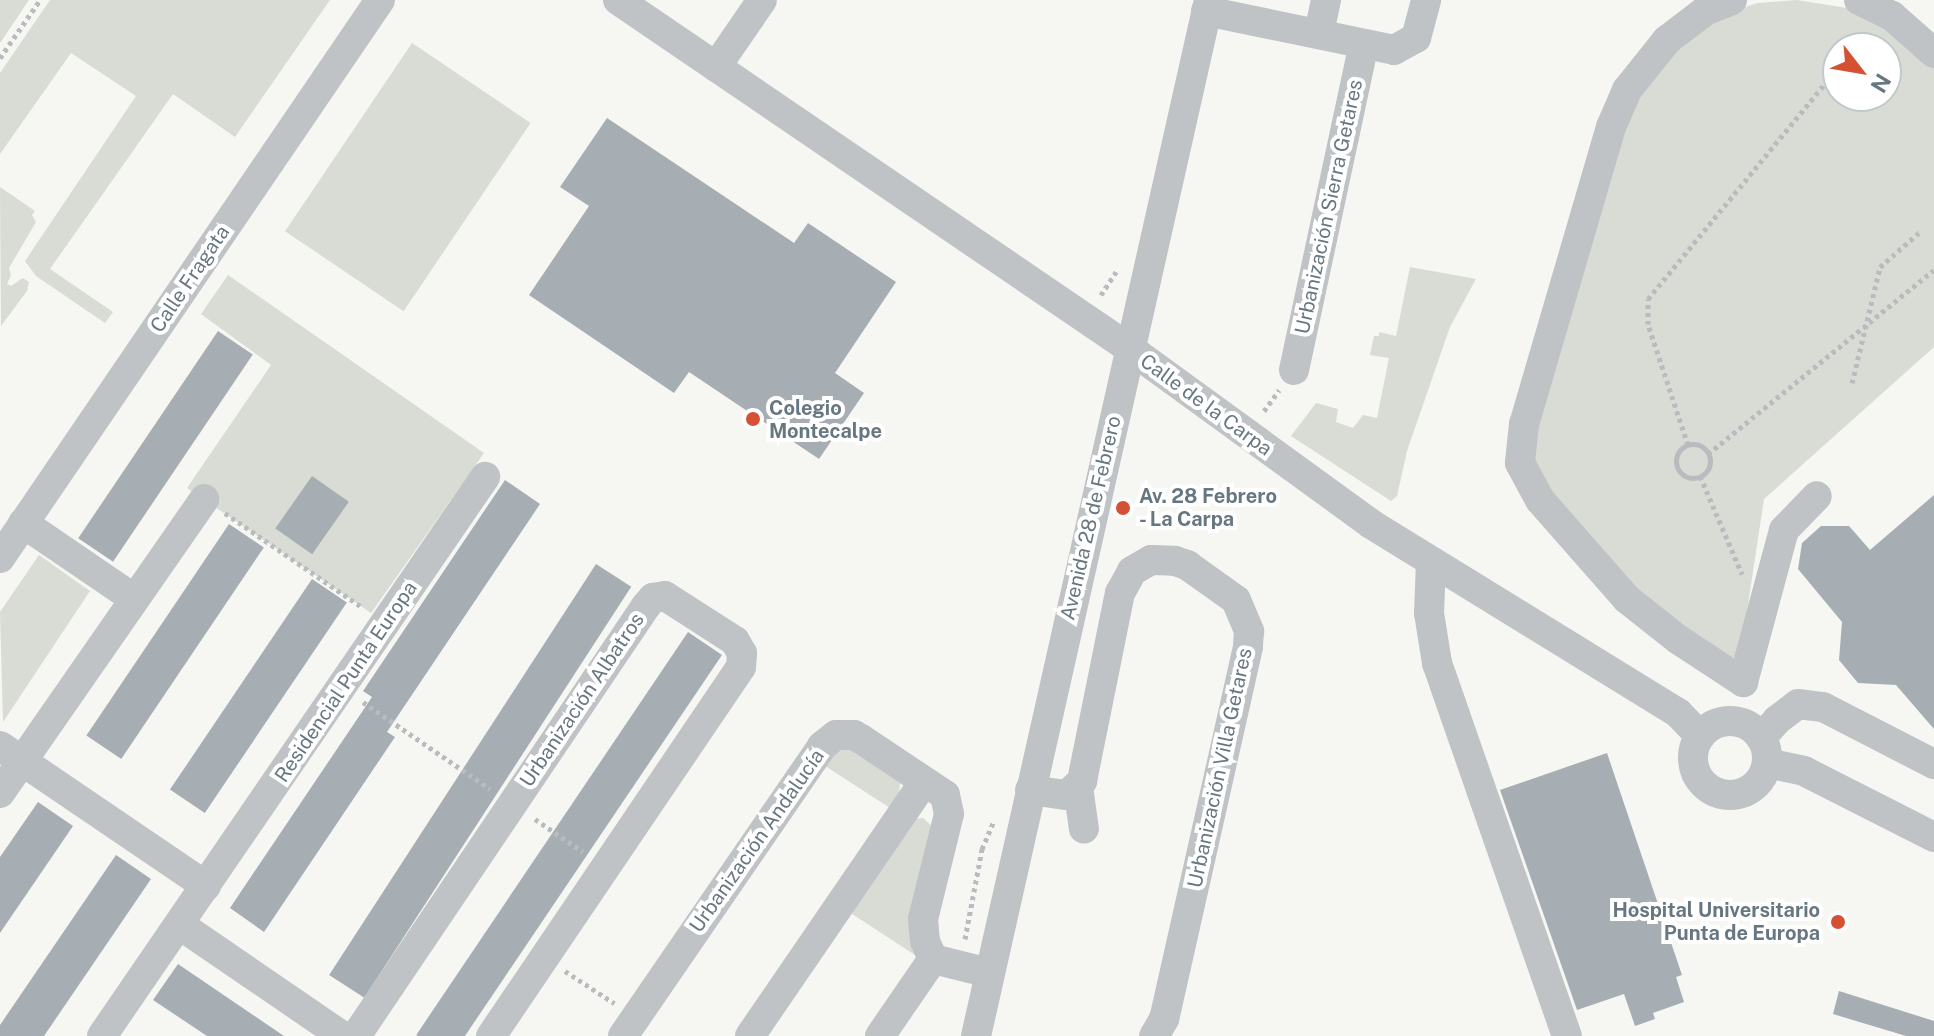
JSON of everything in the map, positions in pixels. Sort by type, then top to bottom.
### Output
[{"type":"street","name":"Calle Fragata","points":[[0,558],[380,0]]},
{"type":"street","name":"Calle de la Carpa","points":[[618,0],[1129,348],[1371,524],[1678,713],[1700,736]]},
{"type":"street","points":[[716,67],[762,0]]},
{"type":"street","points":[[1319,33],[1326,0]]},
{"type":"street","points":[[1208,6],[1394,50],[1410,44],[1420,30],[1426,0]]},
{"type":"street","points":[[1732,0],[1705,11],[1667,40],[1627,90],[1611,127],[1524,424],[1520,463],[1540,500],[1627,599],[1679,640],[1743,682],[1784,530],[1817,496]]},
{"type":"street","points":[[1859,0],[1892,16],[1934,53]]},
{"type":"street","name":"Avenida 28 de Febrero","points":[[976,1036],[1208,6]]},
{"type":"street","name":"Urbanización Sierra Getares","points":[[1294,370],[1364,44]]},
{"type":"street","name":"Residencial Punta Europa","points":[[102,1036],[485,477]]},
{"type":"street","points":[[0,793],[11,753],[133,598],[204,499]]},
{"type":"street","points":[[23,523],[133,598]]},
{"type":"street","name":"Urbanización Villa Getares","points":[[1084,829],[1078,787],[1124,582],[1132,571],[1151,560],[1187,565],[1236,600],[1249,631],[1248,647],[1164,1019],[1154,1036]]},
{"type":"street","points":[[1431,562],[1429,613],[1437,663],[1567,1036]]},
{"type":"street","name":"Urbanización Albatros","points":[[356,1036],[653,598],[671,598],[735,641],[743,660],[738,674],[491,1036]]},
{"type":"street","points":[[1934,764],[1823,707],[1798,704],[1777,720],[1764,750],[1763,775],[1746,792],[1734,795],[1711,790],[1701,782],[1693,759],[1700,736],[1720,723],[1732,721],[1754,729],[1764,750],[1934,837]]},
{"type":"street","name":"Urbanización Andalucía","points":[[630,1027],[828,739],[836,735],[854,735],[945,795],[949,814],[923,919],[933,959]]},
{"type":"street","points":[[11,753],[206,886]]},
{"type":"street","points":[[750,1036],[924,782]]},
{"type":"street","points":[[1030,790],[1067,795],[1078,787]]},
{"type":"street","points":[[180,925],[342,1036]]},
{"type":"street","points":[[880,1036],[933,959],[989,973]]},
{"type":"path","points":[[0,58],[40,0]]},
{"type":"path","points":[[1688,445],[1648,324],[1648,299],[1822,87]]},
{"type":"path","points":[[1852,383],[1880,267],[1921,231]]},
{"type":"path","points":[[1708,454],[1934,270]]},
{"type":"path","points":[[1247,435],[1294,370]]},
{"type":"path","points":[[1688,445],[1700,445],[1708,454],[1709,464],[1700,476],[1685,476],[1676,464],[1680,450],[1688,445]]},
{"type":"path","points":[[1700,476],[1743,576]]},
{"type":"path","points":[[204,499],[386,623]]},
{"type":"path","points":[[342,688],[606,867]]},
{"type":"path","points":[[545,957],[630,1027]]},
{"type":"shaded area","points":[[0,0],[29,0],[0,43]]},
{"type":"shaded area","points":[[50,0],[330,0],[235,137],[173,94],[50,269],[113,312],[105,323],[36,276],[25,261],[136,96],[71,53],[0,154],[0,73]]},
{"type":"shaded area","points":[[1797,0],[1847,8],[1875,19],[1891,32],[1822,32],[1822,112],[1902,112],[1902,41],[1934,67],[1934,347],[1764,499],[1740,657],[1726,658],[1609,568],[1541,483],[1532,463],[1534,418],[1625,115],[1656,63],[1729,12],[1758,3]]},
{"type":"shaded area","points":[[412,43],[531,123],[404,311],[285,231]]},
{"type":"shaded area","points":[[0,187],[35,211],[32,215],[36,222],[9,268],[11,275],[7,284],[11,286],[23,278],[29,282],[27,291],[1,326]]},
{"type":"shaded area","points":[[1410,267],[1476,279],[1450,327],[1407,451],[1397,496],[1391,501],[1291,436],[1316,403],[1338,409],[1336,422],[1353,428],[1363,415],[1377,418],[1389,358],[1370,355],[1374,336],[1379,336],[1379,332],[1396,336]]},
{"type":"shaded area","points":[[228,275],[484,453],[371,613],[187,488],[271,365],[201,314]]},
{"type":"shaded area","points":[[39,555],[90,591],[3,722],[0,612]]},
{"type":"shaded area","points":[[845,744],[900,783],[899,794],[890,808],[819,762]]},
{"type":"shaded area","points":[[923,818],[936,830],[918,957],[846,910],[913,819]]},
{"type":"building","points":[[607,118],[794,243],[808,223],[896,282],[835,373],[864,393],[819,459],[689,372],[674,393],[529,295],[589,206],[560,187]]},
{"type":"building","points":[[218,331],[253,354],[113,562],[78,538]]},
{"type":"building","points":[[312,476],[349,502],[312,554],[275,528]]},
{"type":"building","points":[[505,480],[540,504],[387,732],[395,737],[264,932],[230,908],[372,697],[363,691]]},
{"type":"building","points":[[1934,495],[1934,729],[1896,685],[1858,683],[1839,660],[1842,622],[1798,569],[1802,543],[1821,526],[1849,526],[1870,550]]},
{"type":"building","points":[[229,524],[264,547],[121,759],[86,735]]},
{"type":"building","points":[[596,564],[631,587],[364,998],[329,975]]},
{"type":"building","points":[[312,579],[347,602],[205,813],[170,790]]},
{"type":"building","points":[[688,632],[722,655],[465,1036],[416,1035]]},
{"type":"building","points":[[1607,753],[1682,975],[1676,977],[1684,1002],[1653,1013],[1655,1019],[1635,1026],[1624,994],[1577,1010],[1500,790]]},
{"type":"building","points":[[38,802],[73,826],[0,933],[0,857]]},
{"type":"building","points":[[116,855],[151,879],[44,1036],[0,1036],[0,1025]]},
{"type":"building","points":[[178,964],[284,1036],[207,1036],[153,1000]]},
{"type":"building","points":[[1839,991],[1934,1021],[1934,1036],[1906,1036],[1833,1014]]},
{"type":"place","name":"Colegio Montecalpe","points":[[753,419]]},
{"type":"place","name":"Av. 28 Febrero - La Carpa","points":[[1123,508]]},
{"type":"place","name":"Hospital Universitario Punta de Europa","points":[[1838,922]]}]
